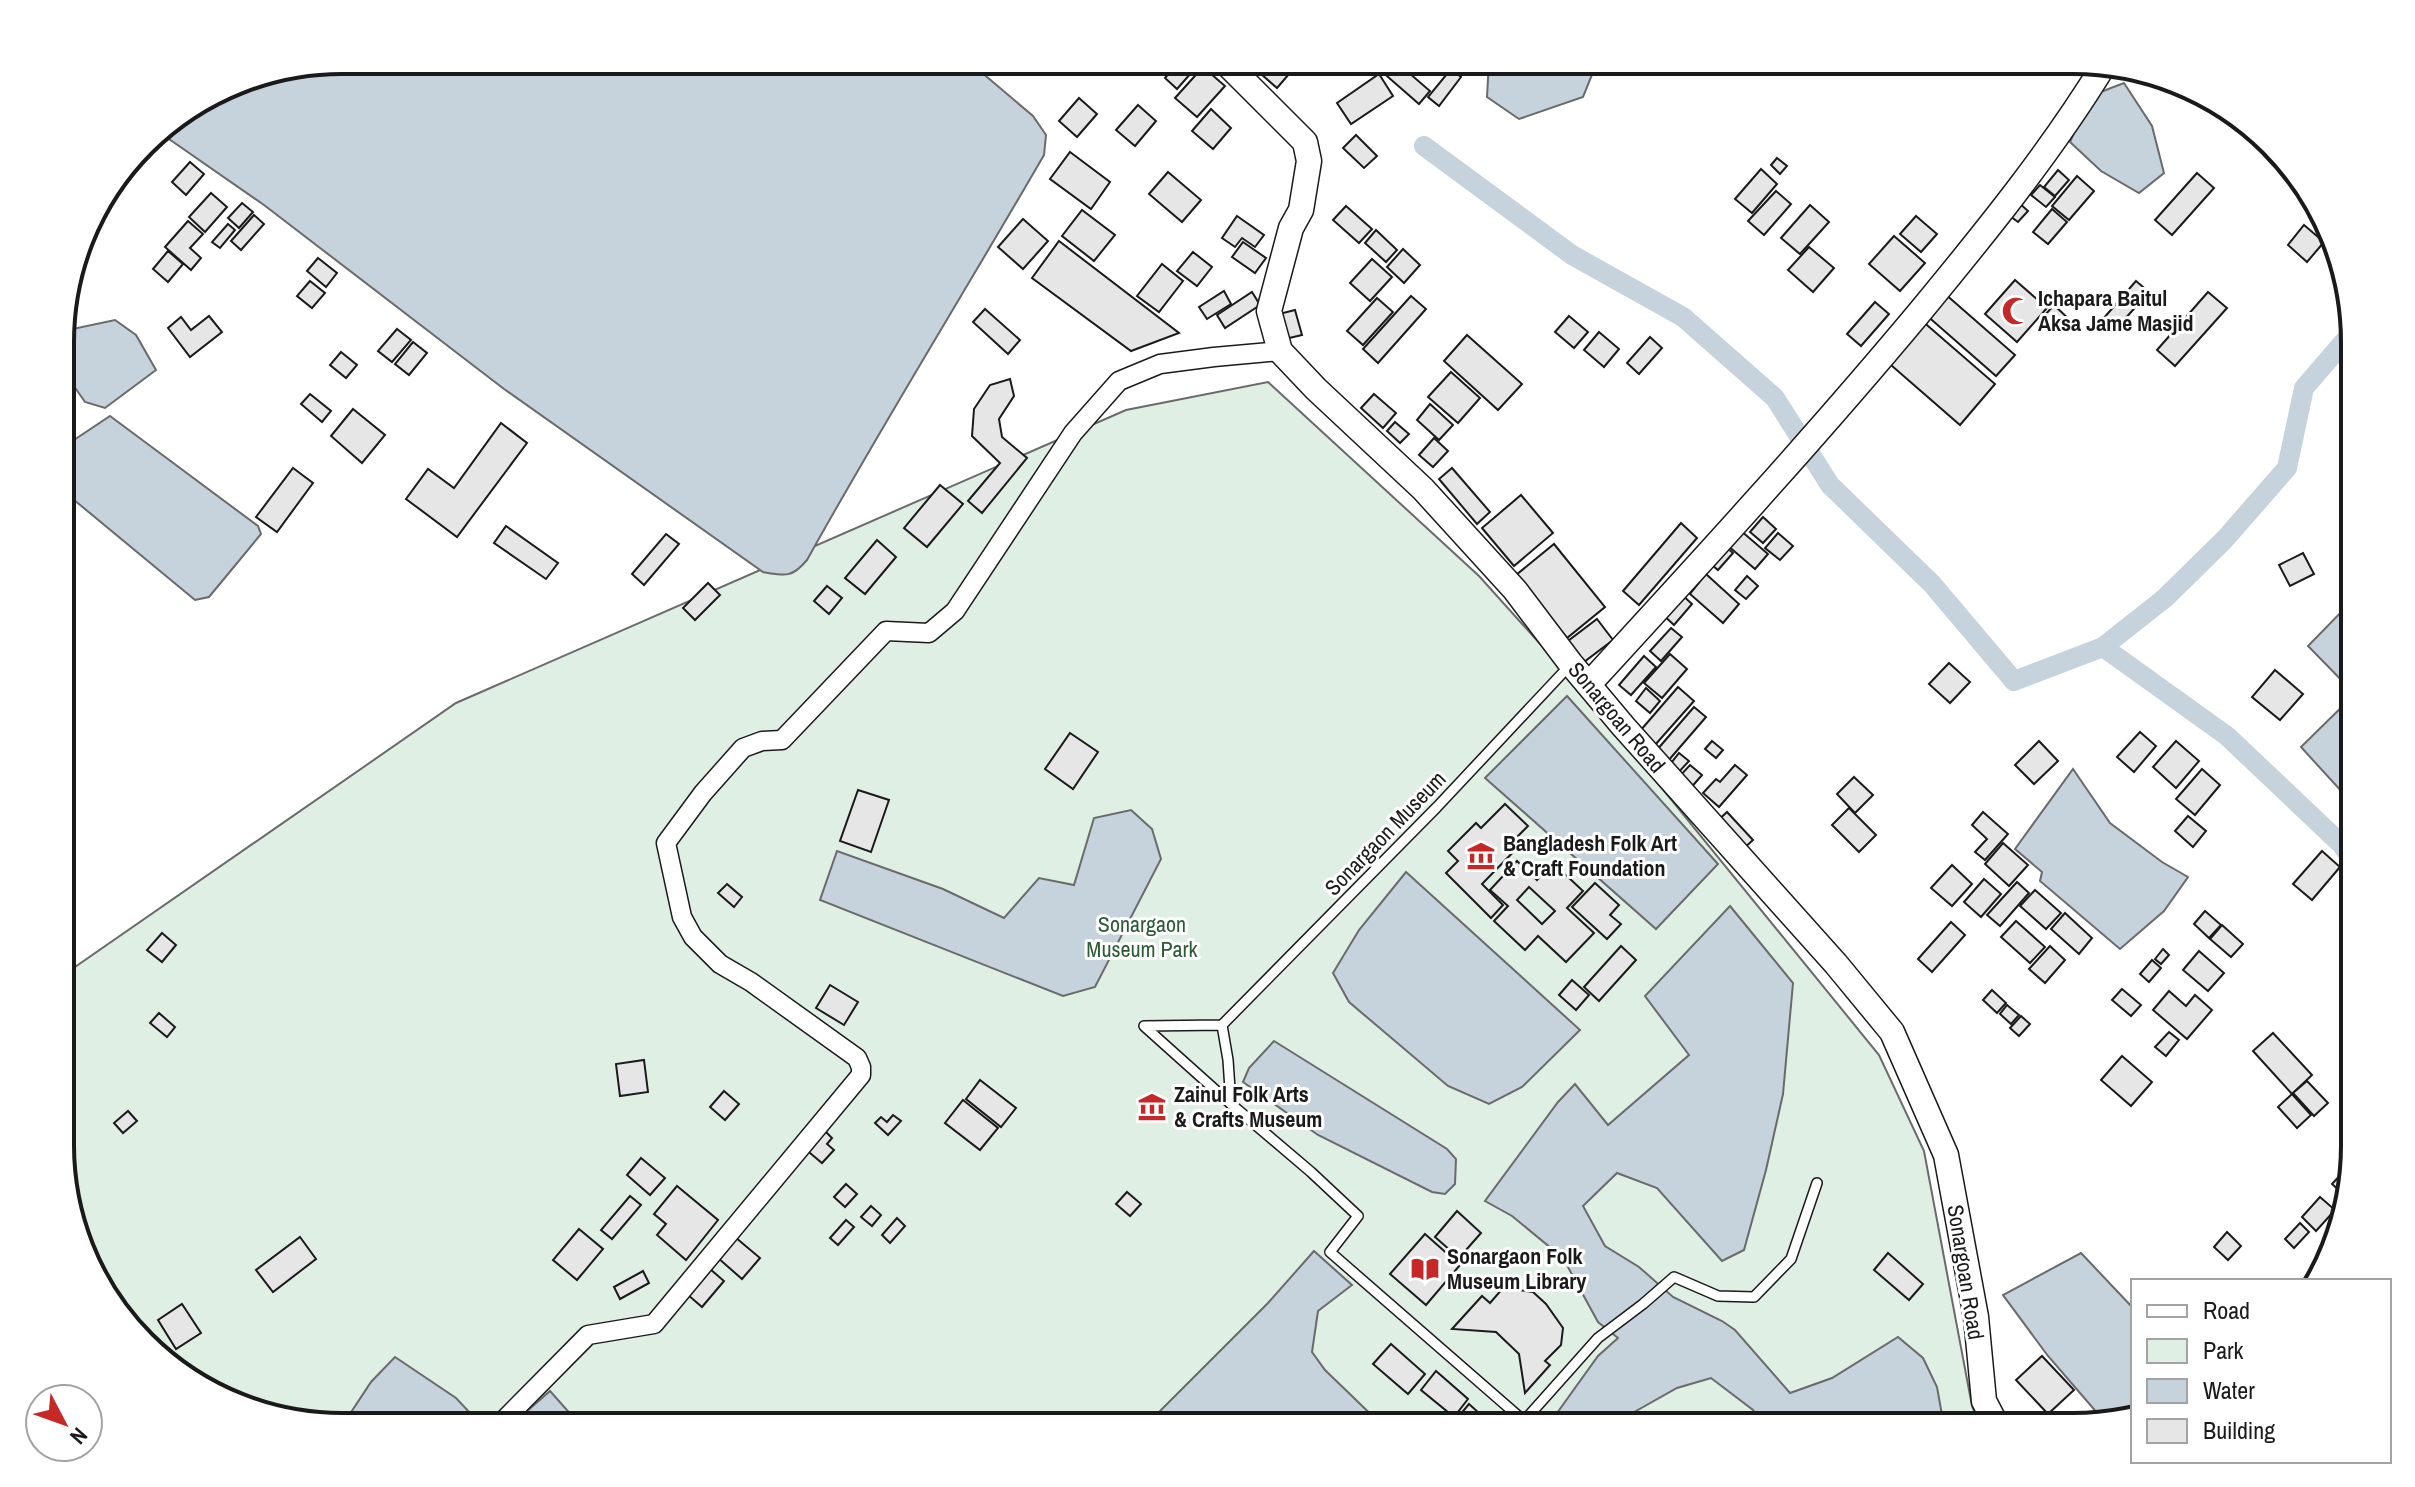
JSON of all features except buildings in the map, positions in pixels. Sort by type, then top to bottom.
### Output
[{"type":"main road","name":"Sonargoan Road","points":[[1237,74],[1305,142],[1309,161],[1301,210],[1291,228],[1269,311],[1280,351],[1423,489],[1465,534],[1515,590],[1571,664],[1643,749],[1836,964],[1892,1032],[1946,1155],[1976,1317],[1984,1401],[1990,1412]]},
{"type":"main road","points":[[1589,684],[1816,434],[1896,341],[1989,227],[2076,110],[2098,75]]},
{"type":"street","points":[[511,1413],[588,1335],[654,1324],[861,1075],[857,1058],[751,982],[720,964],[693,937],[682,917],[666,843],[703,793],[743,748],[762,741],[782,740],[886,631],[929,633],[955,611],[1073,433],[1119,381],[1160,364],[1280,351]]},
{"type":"lane","name":"Sonargaon Museum","points":[[1222,1025],[1437,807],[1571,664]]},
{"type":"lane","points":[[1231,1104],[1222,1025],[1144,1026],[1231,1104],[1311,1172],[1358,1216],[1330,1252],[1511,1412]]},
{"type":"lane","points":[[1534,1412],[1598,1338],[1674,1277],[1718,1296],[1754,1297],[1791,1259],[1817,1183]]},
{"type":"green space","name":"Sonargaon Museum Park","points":[[1268,382],[1479,576],[1586,695],[1879,1055],[1924,1151],[1975,1412],[342,1413],[307,1411],[239,1393],[179,1358],[140,1322],[102,1264],[88,1231],[79,1197],[74,1145],[74,968],[456,703],[1126,410]]},
{"type":"water","points":[[342,74],[984,74],[1033,116],[1046,135],[1044,155],[807,560],[788,574],[763,572],[504,389],[264,205],[169,139],[208,110],[239,94],[290,79]]},
{"type":"water","points":[[1488,74],[1592,74],[1583,97],[1519,119],[1487,97]]},
{"type":"water","points":[[2124,83],[2152,126],[2164,173],[2139,193],[2101,171],[2070,142],[2090,96]]},
{"type":"water","points":[[115,320],[136,335],[156,370],[105,408],[85,402],[74,386],[75,329]]},
{"type":"water","points":[[110,416],[258,526],[261,534],[209,597],[195,600],[74,500],[74,440]]},
{"type":"water","points":[[2340,613],[2340,679],[2308,646]]},
{"type":"water","points":[[1567,696],[1718,864],[1656,929],[1485,778]]},
{"type":"water","points":[[2340,709],[2340,790],[2301,747]]},
{"type":"water","points":[[2073,769],[2110,823],[2162,862],[2188,877],[2164,911],[2120,949],[2040,881],[2042,872],[2015,849]]},
{"type":"water","points":[[1131,810],[1152,829],[1161,859],[1095,987],[1063,996],[820,900],[837,851],[943,889],[1004,918],[1039,878],[1074,885],[1094,818]]},
{"type":"water","points":[[1406,872],[1580,1030],[1522,1087],[1489,1104],[1448,1086],[1349,1002],[1333,973],[1359,930]]},
{"type":"water","points":[[1730,906],[1793,983],[1783,1094],[1744,1250],[1722,1261],[1657,1188],[1617,1173],[1583,1206],[1605,1246],[1639,1267],[1673,1297],[1735,1330],[1790,1393],[1832,1378],[1898,1337],[1923,1358],[1937,1387],[1942,1412],[1755,1412],[1711,1378],[1677,1388],[1634,1412],[1558,1412],[1598,1356],[1618,1338],[1598,1322],[1563,1258],[1512,1216],[1485,1201],[1558,1102],[1575,1084],[1608,1125],[1689,1055],[1645,996]]},
{"type":"water","points":[[1274,1041],[1447,1149],[1456,1159],[1455,1184],[1445,1194],[1432,1192],[1318,1135],[1243,1082],[1249,1068]]},
{"type":"water","points":[[1314,1251],[1352,1285],[1318,1311],[1312,1352],[1325,1370],[1369,1412],[1158,1413],[1268,1303]]},
{"type":"water","points":[[2081,1253],[2131,1306],[2131,1406],[2096,1411],[2048,1356],[2003,1295]]},
{"type":"water","points":[[395,1357],[456,1398],[470,1413],[351,1413],[371,1382]]},
{"type":"water","points":[[550,1391],[569,1413],[525,1413]]},
{"type":"waterway","points":[[1424,146],[1572,255],[1683,317],[1775,398],[1830,485],[1932,584],[2014,681],[2103,647],[2227,736],[2340,843]]},
{"type":"waterway","points":[[2103,647],[2165,598],[2225,539],[2287,468],[2304,388],[2340,346]]},
{"type":"place","name":"Ichapara Baitul Aksa Jame Masjid","points":[[2016,311]]},
{"type":"place","name":"Bangladesh Folk Art & Craft Foundation","points":[[1481,856]]},
{"type":"place","name":"Zainul Folk Arts & Crafts Museum","points":[[1152,1107]]},
{"type":"place","name":"Sonargaon Folk Museum Library","points":[[1425,1269]]}]
